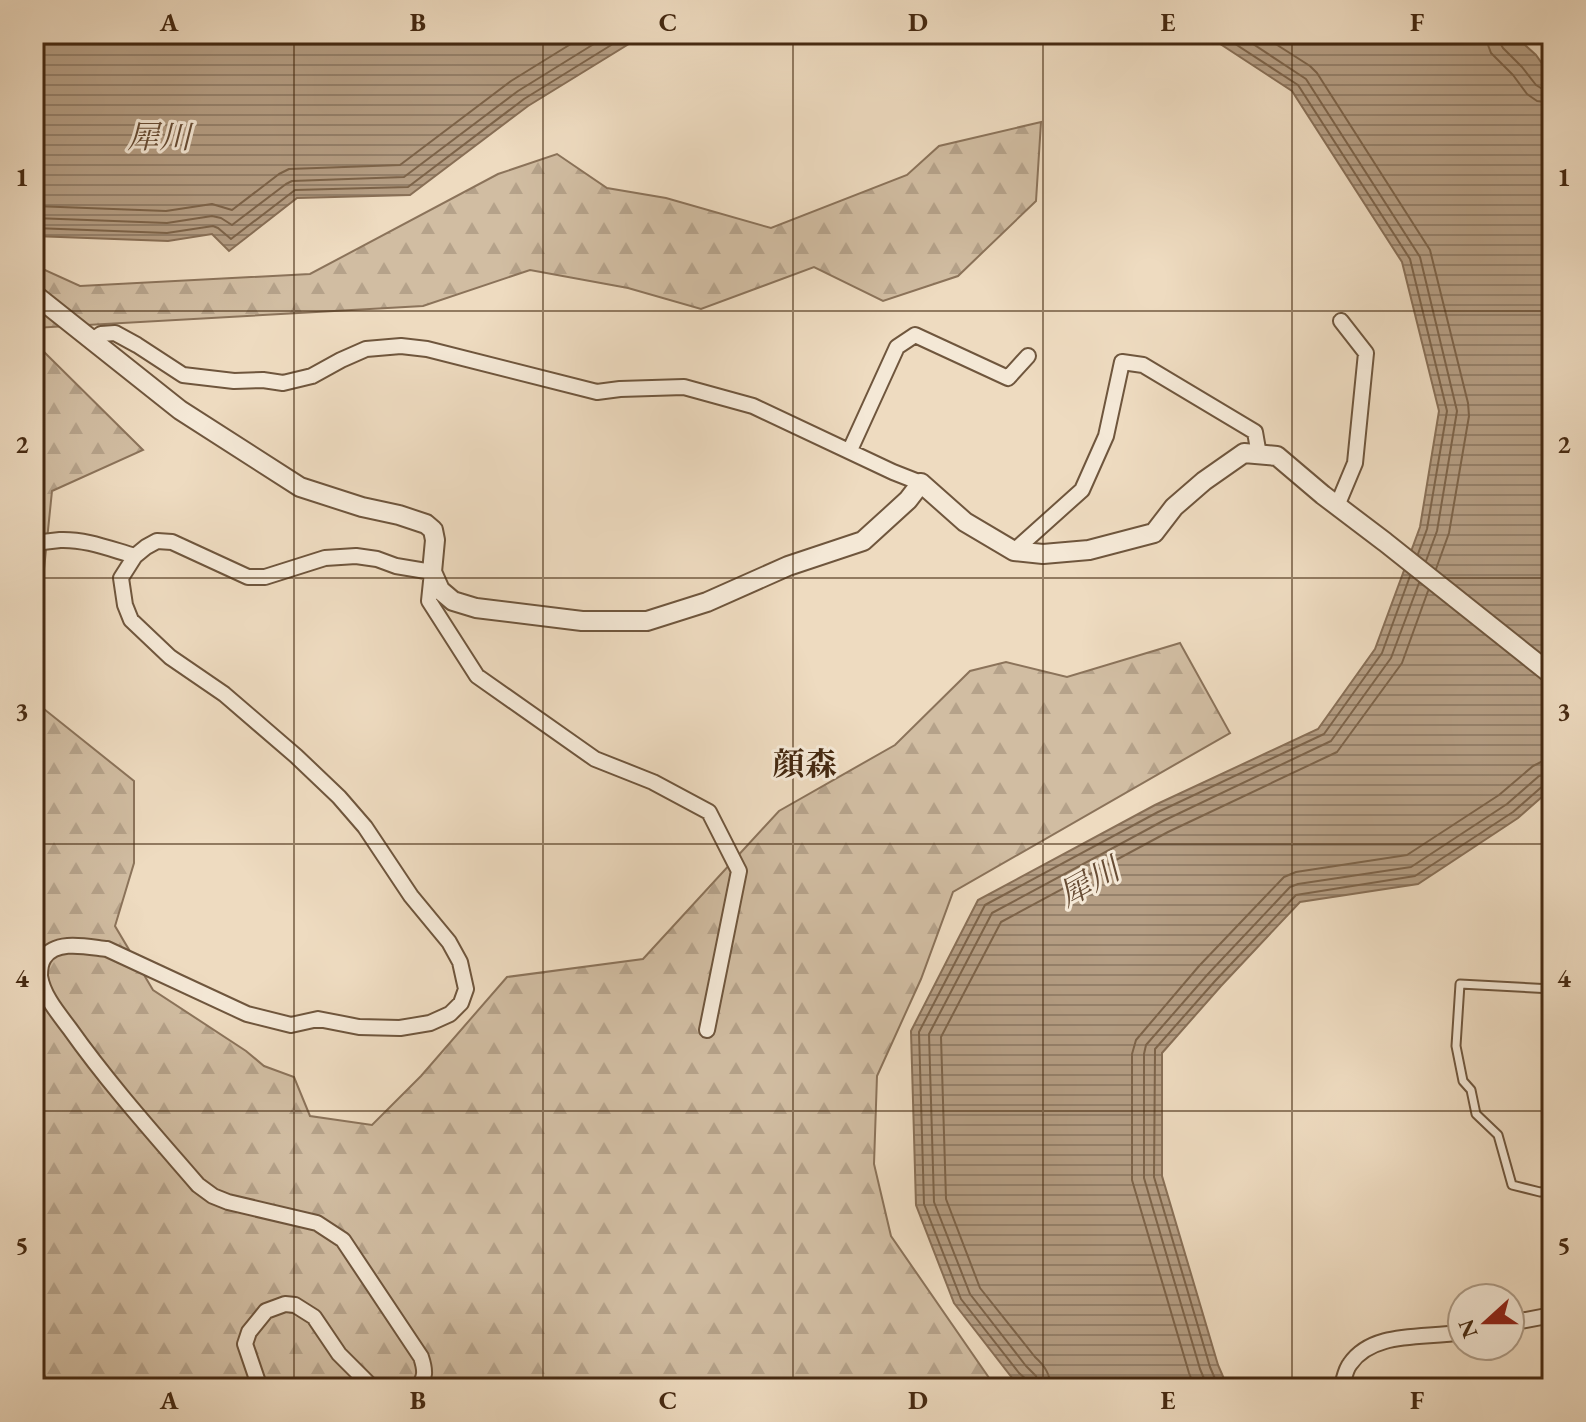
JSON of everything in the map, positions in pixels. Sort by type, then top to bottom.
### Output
[{"type":"street","points":[[34,294],[180,410],[300,487],[426,524],[433,530],[435,540],[429,601],[477,676],[595,759],[653,782],[709,812],[739,871],[707,1030]]},
{"type":"street","points":[[1337,506],[1355,463],[1366,353],[1341,321]]},
{"type":"street","points":[[91,341],[101,334],[115,333],[183,375],[234,381],[283,383],[312,376],[366,349],[401,346],[427,349],[597,392],[684,387],[753,406],[921,483],[965,522],[1014,551],[1043,554],[1089,550],[1154,533],[1174,507],[1244,453],[1277,456],[1552,675]]},
{"type":"street","points":[[850,450],[897,347],[915,335],[1008,378],[1028,356]]},
{"type":"street","points":[[1014,551],[1082,490],[1106,436],[1122,362],[1143,365],[1255,432],[1259,455]]},
{"type":"street","points":[[432,572],[440,590],[453,601],[476,608],[582,621],[647,621],[707,602],[788,566],[863,541],[908,500],[921,483]]},
{"type":"street","points":[[34,543],[76,541],[135,556]]},
{"type":"street","points":[[415,1388],[426,1371],[421,1357],[343,1240],[317,1223],[228,1202],[198,1185],[100,1071],[53,1005],[40,975],[42,960],[50,951],[82,946],[107,949],[247,1014],[291,1025],[318,1019],[359,1027],[400,1028],[430,1023],[450,1014],[461,1003],[466,989],[460,962],[449,942],[411,896],[365,827],[339,797],[224,694],[170,657],[131,620],[121,578],[135,556],[157,541],[172,542],[248,577],[265,577],[325,558],[356,556],[432,572]]},
{"type":"street","points":[[260,1388],[245,1344],[249,1332],[266,1311],[285,1304],[295,1305],[314,1317],[339,1354],[373,1388]]},
{"type":"street","points":[[1526,1320],[1552,1315]]},
{"type":"street","points":[[1341,1388],[1349,1365],[1368,1347],[1398,1339],[1446,1334]]},
{"type":"lane","points":[[1552,989],[1460,984],[1456,1046],[1463,1081],[1471,1090],[1476,1114],[1498,1135],[1512,1185],[1540,1192],[1552,1190]]},
{"type":"green space","points":[[1041,122],[1036,201],[958,276],[883,301],[814,267],[701,309],[628,288],[530,270],[423,306],[34,328],[34,265],[80,286],[310,274],[498,174],[557,154],[607,188],[666,198],[771,228],[907,175],[939,146]]},
{"type":"green space","points":[[34,342],[143,450],[52,491],[34,667]]},
{"type":"green space","points":[[1180,643],[1230,733],[953,892],[921,979],[877,1076],[874,1164],[891,1236],[996,1388],[51,1388],[34,1355],[34,701],[134,781],[134,863],[115,926],[153,990],[264,1066],[294,1077],[310,1116],[372,1125],[421,1076],[507,977],[643,959],[779,811],[895,745],[970,671],[1006,662],[1067,677]]},
{"type":"water","name":"犀川","points":[[34,34],[645,34],[528,106],[410,195],[297,198],[229,251],[212,234],[168,241],[34,236]]},
{"type":"water","points":[[1205,34],[1513,34],[1536,55],[1552,78],[1552,788],[1518,818],[1418,884],[1300,902],[1162,1053],[1162,1176],[1218,1365],[1228,1388],[1024,1388],[1013,1379],[954,1303],[916,1205],[911,1031],[978,900],[1155,805],[1318,729],[1375,649],[1420,527],[1439,411],[1402,262],[1292,91]]},
{"type":"district","name":"顔森","points":[[805,764]]}]
